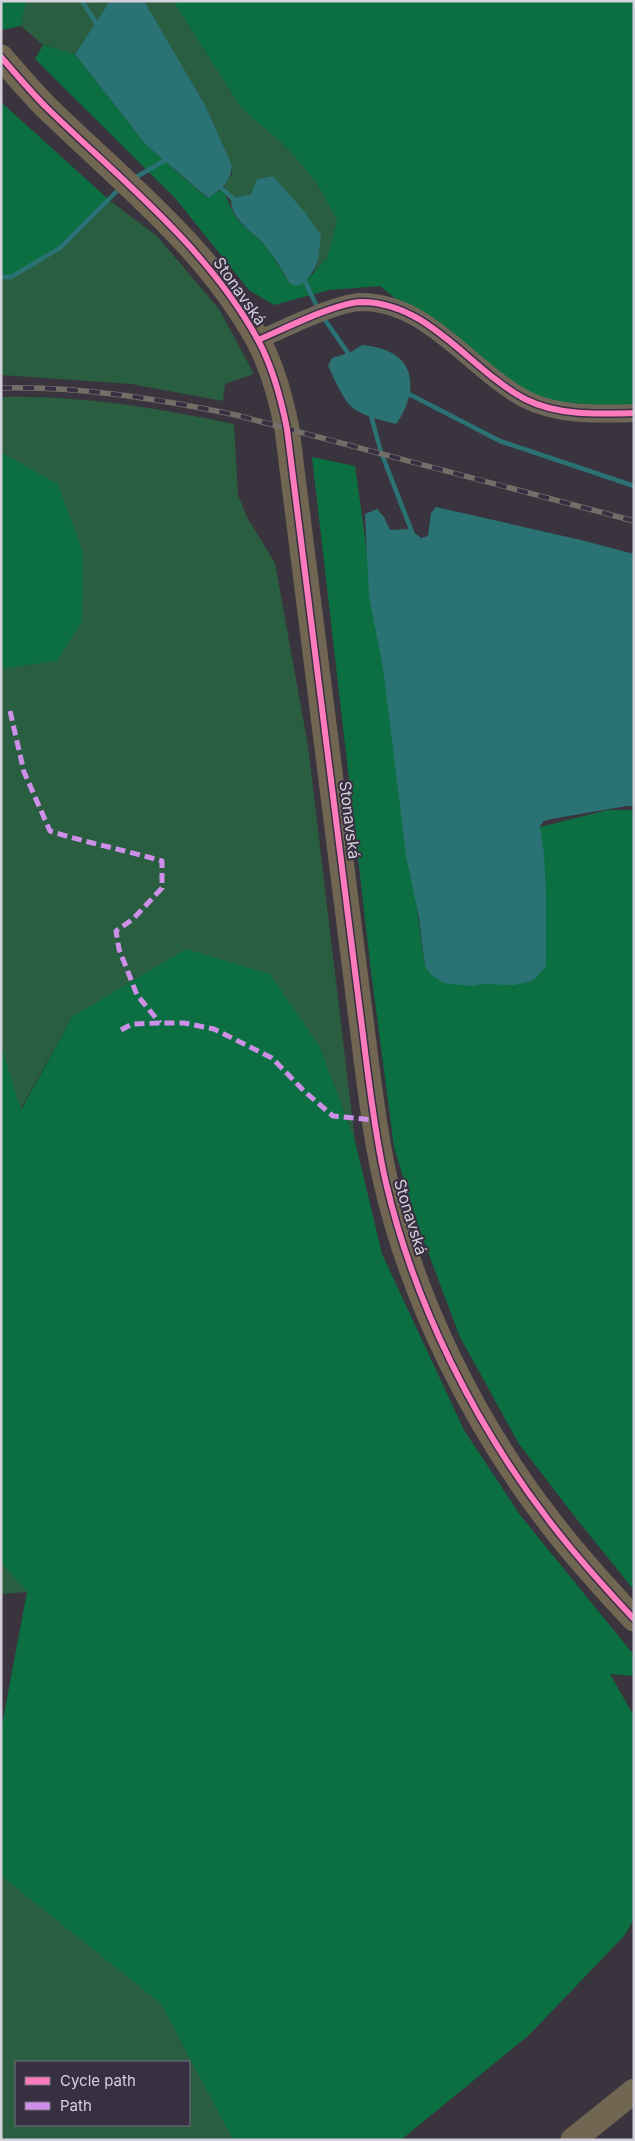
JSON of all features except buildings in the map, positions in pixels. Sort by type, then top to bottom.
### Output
[{"type":"street","name":"Stonavská","points":[[1,57],[45,106],[151,206],[212,271],[240,309],[258,340],[271,369],[281,397],[287,429],[367,1067],[381,1160],[393,1210],[428,1311],[454,1369],[483,1420],[510,1465],[548,1520],[599,1582],[634,1619]]},
{"type":"street","points":[[258,340],[330,310],[359,302],[382,304],[403,310],[423,321],[499,382],[526,399],[547,408],[583,413],[634,413]]},
{"type":"street","points":[[573,2140],[634,2091]]},
{"type":"shaded area","points":[[26,1],[110,1],[75,54],[43,45],[21,26]]},
{"type":"shaded area","points":[[110,1],[144,1],[205,105],[232,165],[227,181],[208,198],[146,145],[75,54]]},
{"type":"shaded area","points":[[143,1],[173,1],[241,108],[286,147],[316,182],[337,220],[327,258],[313,274],[318,261],[251,194],[237,197],[231,203],[224,185],[232,174],[232,165],[205,105]]},
{"type":"shaded area","points":[[273,176],[303,210],[321,235],[317,264],[311,274],[299,286],[290,284],[267,248],[240,222],[231,203],[237,197],[251,194],[257,179]]},
{"type":"shaded area","points":[[109,200],[157,236],[219,309],[254,374],[225,384],[223,401],[131,384],[1,375],[1,277],[11,277],[60,248]]},
{"type":"shaded area","points":[[362,345],[381,348],[394,354],[405,364],[409,372],[410,390],[408,399],[396,424],[368,416],[352,407],[346,401],[328,366],[332,358],[351,352]]},
{"type":"shaded area","points":[[1,397],[89,400],[234,424],[238,495],[247,517],[275,563],[308,746],[355,1141],[320,1047],[72,1017],[20,1110],[1,1045],[1,669],[57,661],[58,484],[1,452]]},
{"type":"shaded area","points":[[436,507],[634,554],[634,806],[551,819],[544,821],[540,826],[546,893],[546,966],[536,978],[529,982],[513,985],[483,984],[472,986],[444,983],[431,975],[425,966],[419,918],[406,855],[383,668],[369,596],[365,514],[377,509],[384,517],[390,530],[410,529],[421,538],[428,536],[431,513]]},
{"type":"shaded area","points":[[1,1563],[27,1592],[1,1594]]},
{"type":"shaded area","points":[[1,1876],[161,2004],[233,2140],[1,2140]]},
{"type":"green space","points":[[1,1],[26,1],[21,26],[1,30]]},
{"type":"green space","points":[[173,1],[634,1],[634,413],[583,413],[499,383],[380,286],[329,290],[274,305],[249,290],[175,198],[35,59],[43,45],[75,54],[146,145],[207,198],[222,189],[238,220],[267,247],[290,284],[313,274],[327,258],[337,220],[316,182],[286,147],[241,108]]},
{"type":"green space","points":[[1,102],[109,200],[60,248],[11,277],[1,277]]},
{"type":"green space","points":[[1,452],[58,484],[83,553],[82,621],[57,661],[1,669]]},
{"type":"green space","points":[[312,457],[355,466],[425,966],[540,827],[608,810],[634,810],[634,1590],[519,1444],[460,1337],[418,1226],[394,1147],[371,971]]},
{"type":"green space","points":[[186,949],[270,974],[320,1047],[355,1141],[382,1254],[464,1430],[520,1515],[634,1655],[634,1676],[610,1674],[634,1716],[634,1919],[624,1936],[529,2035],[401,2140],[233,2140],[161,2004],[1,1876],[1,1730],[27,1592],[1,1563],[1,1045],[21,1110],[72,1017]]},
{"type":"waterway","points":[[82,1],[98,26]]},
{"type":"waterway","points":[[133,179],[167,159]]},
{"type":"waterway","points":[[218,185],[238,203]]},
{"type":"waterway","points":[[1,277],[11,277],[60,248],[116,192]]},
{"type":"waterway","points":[[303,277],[318,309]]},
{"type":"waterway","points":[[323,317],[350,356]]},
{"type":"waterway","points":[[407,393],[500,441],[634,486]]},
{"type":"waterway","points":[[370,412],[381,452],[412,532]]},
{"type":"railway","points":[[1,388],[90,391],[236,415],[634,521]]},
{"type":"marked path","points":[[10,711],[24,772],[50,831],[162,861],[162,888],[133,919],[116,931],[119,949],[137,995],[160,1023]]},
{"type":"marked path","points":[[121,1030],[132,1024],[160,1023],[184,1023],[214,1029],[272,1058],[305,1092],[333,1116],[374,1120]]},
{"type":"cycle path","points":[[1,57],[47,108],[161,216],[188,245],[237,306],[258,340],[268,361],[287,429],[377,1140],[398,1228],[430,1317],[450,1361],[497,1445],[523,1485],[560,1535],[634,1619]]},
{"type":"cycle path","points":[[258,340],[310,317],[350,303],[361,302],[385,305],[408,313],[428,325],[505,387],[538,405],[578,413],[634,413]]}]
